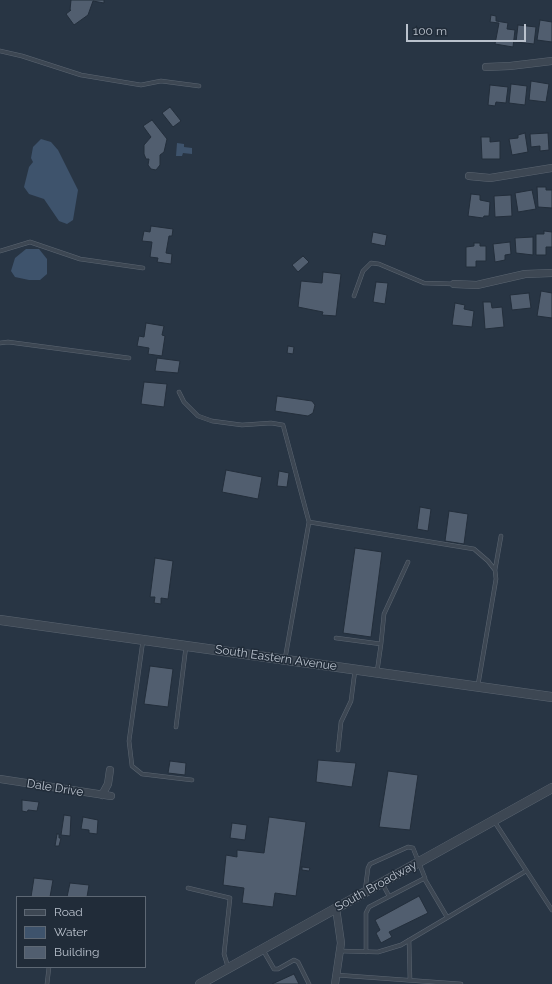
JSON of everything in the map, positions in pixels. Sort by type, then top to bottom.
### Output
[{"type":"street","points":[[486,67],[552,61]]},
{"type":"street","points":[[469,176],[490,178],[552,168]]},
{"type":"street","points":[[454,284],[477,285],[525,274],[552,273]]},
{"type":"street","name":"South Eastern Avenue","points":[[0,620],[552,697]]},
{"type":"street","points":[[102,795],[108,784],[110,770]]},
{"type":"street","name":"Dale Drive","points":[[0,779],[110,796]]},
{"type":"street","name":"South Broadway","points":[[200,984],[552,788]]},
{"type":"street","points":[[335,984],[341,942],[336,908]]},
{"type":"lane","points":[[0,51],[22,56],[81,75],[141,85],[161,81],[199,86]]},
{"type":"lane","points":[[0,251],[30,242],[80,258],[143,268]]},
{"type":"lane","points":[[354,296],[363,271],[371,263],[379,264],[424,283],[454,284]]},
{"type":"lane","points":[[0,343],[8,342],[129,358]]},
{"type":"lane","points":[[179,392],[184,402],[198,416],[212,421],[242,425],[271,423],[283,425],[309,522],[284,659]]},
{"type":"lane","points":[[309,522],[474,549],[494,570]]},
{"type":"lane","points":[[478,686],[496,579],[494,570],[501,536]]},
{"type":"lane","points":[[377,672],[384,614],[408,562]]},
{"type":"lane","points":[[336,638],[381,644]]},
{"type":"lane","points":[[143,639],[129,741],[132,766],[142,774],[192,780]]},
{"type":"lane","points":[[176,727],[186,645]]},
{"type":"lane","points":[[338,750],[341,722],[351,701],[356,669]]},
{"type":"lane","points":[[493,820],[552,910]]},
{"type":"lane","points":[[365,892],[368,868],[370,864],[408,847],[413,848],[424,878],[447,917]]},
{"type":"lane","points":[[340,951],[378,952],[401,945],[526,871]]},
{"type":"lane","points":[[366,952],[366,914],[369,907],[424,878]]},
{"type":"lane","points":[[382,882],[389,896]]},
{"type":"lane","points":[[188,888],[230,898],[224,954],[228,968]]},
{"type":"lane","points":[[409,940],[410,980]]},
{"type":"lane","points":[[262,949],[274,969],[278,969],[294,960],[298,962],[309,984]]},
{"type":"lane","points":[[47,984],[49,968]]},
{"type":"lane","points":[[336,975],[461,984]]},
{"type":"water","points":[[41,139],[51,142],[58,150],[78,190],[73,220],[67,224],[59,221],[44,199],[29,194],[24,187],[29,167],[33,162],[31,158],[33,147]]},
{"type":"water","points":[[177,143],[184,144],[184,147],[192,148],[192,154],[183,153],[182,156],[176,156]]},
{"type":"water","points":[[26,249],[39,249],[47,259],[47,274],[40,280],[29,280],[15,277],[11,271],[15,258]]},
{"type":"building","points":[[71,0],[104,0],[104,3],[93,1],[88,15],[74,25],[66,14],[71,10]]},
{"type":"building","points":[[491,15],[496,16],[496,21],[508,23],[507,29],[515,30],[513,47],[495,44],[499,23],[490,22]]},
{"type":"building","points":[[540,20],[552,22],[552,42],[537,40]]},
{"type":"building","points":[[518,25],[536,27],[534,44],[516,42]]},
{"type":"building","points":[[531,81],[549,84],[546,102],[529,100]]},
{"type":"building","points":[[511,84],[527,86],[525,105],[509,103]]},
{"type":"building","points":[[490,85],[508,87],[506,103],[496,102],[495,106],[488,105]]},
{"type":"building","points":[[170,107],[181,121],[173,127],[162,113]]},
{"type":"building","points":[[152,120],[167,139],[164,152],[160,155],[160,165],[156,170],[151,169],[148,165],[149,159],[146,159],[144,154],[144,145],[151,137],[143,126]]},
{"type":"building","points":[[525,133],[528,152],[512,155],[509,139],[518,138],[518,135]]},
{"type":"building","points":[[548,133],[549,150],[540,151],[540,146],[531,147],[530,134]]},
{"type":"building","points":[[481,137],[490,137],[490,142],[500,141],[500,159],[482,159]]},
{"type":"building","points":[[537,187],[546,187],[546,190],[552,190],[552,208],[538,207]]},
{"type":"building","points":[[532,190],[536,209],[518,212],[515,193]]},
{"type":"building","points":[[471,194],[480,195],[480,200],[490,202],[489,216],[484,216],[483,218],[468,216]]},
{"type":"building","points":[[511,195],[512,216],[495,217],[494,196]]},
{"type":"building","points":[[151,226],[173,229],[172,236],[169,236],[166,253],[172,254],[171,264],[157,262],[158,258],[150,257],[152,242],[142,241],[144,231],[150,232]]},
{"type":"building","points":[[544,231],[552,232],[552,247],[546,247],[546,255],[536,255],[536,234],[544,234]]},
{"type":"building","points":[[373,232],[387,235],[385,246],[371,243]]},
{"type":"building","points":[[533,237],[533,255],[516,253],[515,238]]},
{"type":"building","points":[[510,242],[511,254],[505,255],[505,260],[495,262],[493,244]]},
{"type":"building","points":[[474,243],[480,243],[480,246],[486,246],[486,261],[476,261],[476,267],[466,267],[466,247],[474,246]]},
{"type":"building","points":[[303,256],[309,262],[298,272],[292,265]]},
{"type":"building","points":[[323,272],[341,274],[336,316],[322,315],[323,312],[298,307],[301,281],[322,283]]},
{"type":"building","points":[[376,282],[388,283],[385,304],[373,302]]},
{"type":"building","points":[[541,291],[552,293],[552,318],[537,316]]},
{"type":"building","points":[[529,293],[531,308],[512,310],[510,295]]},
{"type":"building","points":[[483,302],[491,302],[492,308],[502,307],[504,327],[485,329]]},
{"type":"building","points":[[455,303],[465,305],[464,309],[474,311],[472,327],[452,325]]},
{"type":"building","points":[[146,323],[164,326],[162,335],[165,336],[162,356],[148,354],[149,348],[137,346],[139,336],[144,337]]},
{"type":"building","points":[[288,346],[294,347],[293,354],[287,353]]},
{"type":"building","points":[[157,358],[180,361],[178,373],[155,371]]},
{"type":"building","points":[[144,382],[167,384],[164,407],[141,404]]},
{"type":"building","points":[[277,396],[312,401],[315,405],[313,413],[308,416],[275,411]]},
{"type":"building","points":[[226,470],[262,477],[258,499],[222,492]]},
{"type":"building","points":[[279,471],[289,473],[287,487],[277,486]]},
{"type":"building","points":[[420,507],[431,509],[428,531],[417,529]]},
{"type":"building","points":[[449,511],[468,514],[464,544],[445,541]]},
{"type":"building","points":[[355,548],[382,552],[371,637],[343,633]]},
{"type":"building","points":[[155,558],[173,561],[168,599],[161,598],[161,604],[154,603],[155,597],[150,597]]},
{"type":"building","points":[[150,666],[173,669],[168,707],[144,704]]},
{"type":"building","points":[[318,760],[356,763],[352,787],[316,782]]},
{"type":"building","points":[[170,761],[186,763],[185,775],[168,773]]},
{"type":"building","points":[[388,771],[418,775],[410,830],[379,827]]},
{"type":"building","points":[[22,800],[39,802],[37,811],[22,811]]},
{"type":"building","points":[[64,815],[71,816],[70,836],[61,835]]},
{"type":"building","points":[[83,817],[98,820],[97,834],[89,833],[89,830],[81,829]]},
{"type":"building","points":[[269,817],[306,822],[296,896],[275,893],[273,907],[242,903],[244,888],[223,885],[226,855],[237,857],[237,850],[264,853]]},
{"type":"building","points":[[232,823],[247,825],[245,840],[230,838]]},
{"type":"building","points":[[57,834],[59,834],[59,838],[61,838],[59,846],[55,846]]},
{"type":"building","points":[[302,867],[310,868],[309,871],[302,870]]},
{"type":"building","points":[[34,878],[53,880],[50,896],[31,896]]},
{"type":"building","points":[[70,883],[89,885],[87,896],[67,896]]},
{"type":"building","points":[[419,896],[428,913],[389,932],[392,937],[381,943],[376,933],[380,930],[375,920]]},
{"type":"building","points":[[294,974],[299,984],[272,984]]}]
